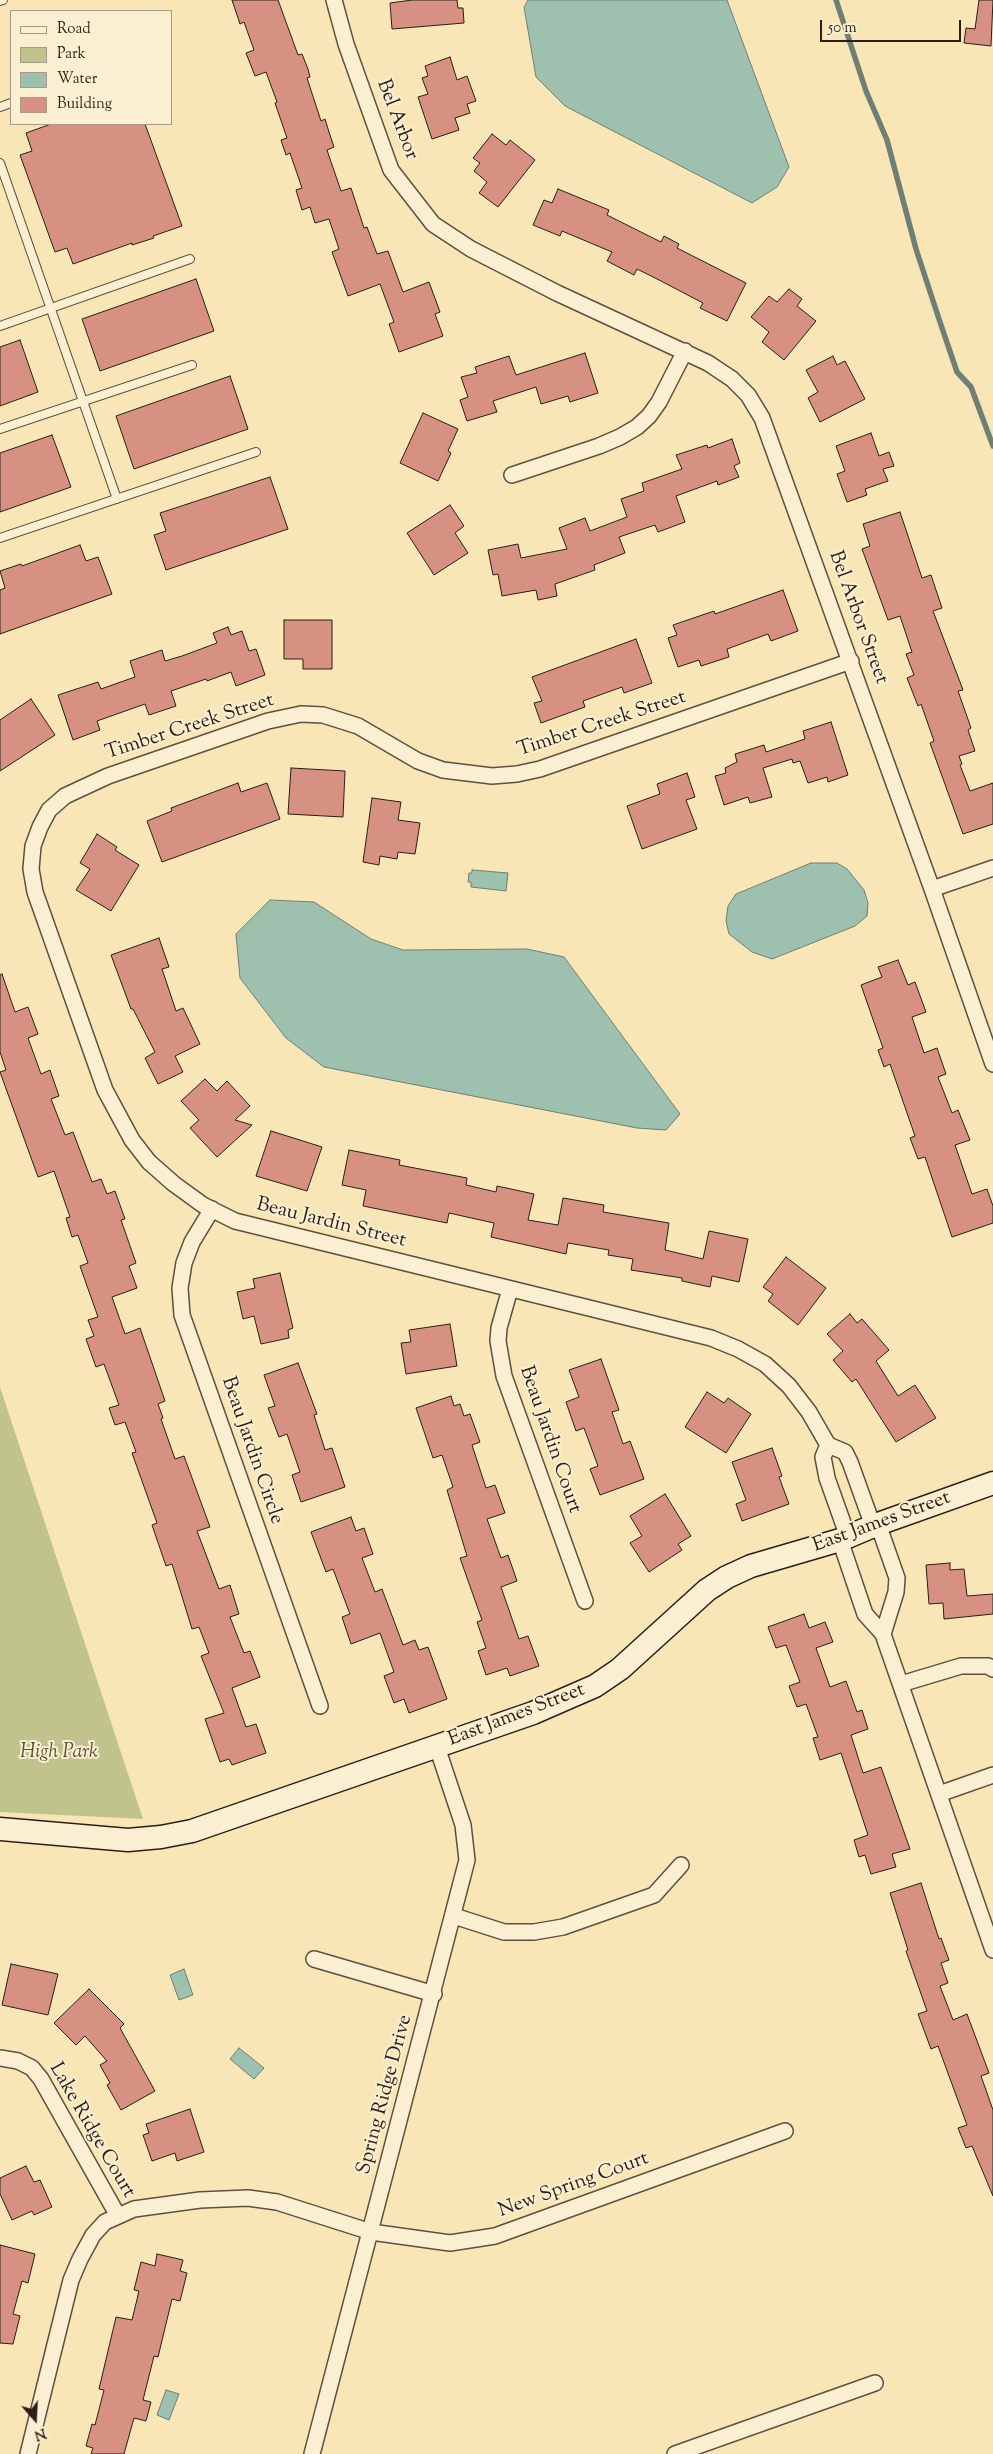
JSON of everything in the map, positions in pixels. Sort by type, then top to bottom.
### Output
[{"type":"street","name":"Bel Arbor","points":[[334,0],[346,44],[391,170],[410,197],[433,224],[448,235],[557,293]]},
{"type":"street","name":"Bel Arbor Street","points":[[557,293],[684,351],[732,379],[748,395],[762,418],[851,661],[993,1064]]},
{"type":"street","points":[[512,475],[599,446],[620,437],[637,426],[649,416],[659,402],[684,351]]},
{"type":"street","name":"Timber Creek Street","points":[[40,827],[49,810],[65,796],[86,785],[268,721],[301,714],[338,718],[373,734],[418,761],[443,770],[492,776],[517,774],[540,769],[851,661]]},
{"type":"street","name":"Beau Jardin Street","points":[[40,827],[33,846],[30,869],[34,892],[105,1090],[128,1133],[149,1162],[174,1184],[212,1209],[235,1221],[281,1234],[711,1338],[738,1348],[764,1364],[789,1386],[809,1412],[828,1445]]},
{"type":"street","points":[[932,889],[993,868]]},
{"type":"street","name":"Beau Jardin Circle","points":[[212,1209],[192,1242],[184,1263],[180,1288],[182,1315],[320,1706]]},
{"type":"street","name":"Beau Jardin Court","points":[[510,1289],[499,1328],[498,1341],[504,1376],[585,1601]]},
{"type":"street","points":[[883,1634],[896,1592],[897,1578],[850,1462],[844,1452],[828,1445],[823,1457],[827,1478],[865,1614],[883,1634],[993,1950]]},
{"type":"street","name":"East James Street","points":[[0,1829],[128,1840],[161,1837],[220,1822],[437,1747],[533,1713],[595,1686],[640,1653],[707,1590],[727,1577],[751,1566],[844,1538],[993,1483]]},
{"type":"street","points":[[900,1684],[961,1666],[988,1666],[993,1669]]},
{"type":"street","name":"Spring Ridge Drive","points":[[312,2454],[434,1994],[467,1860],[462,1825],[437,1747]]},
{"type":"street","points":[[939,1794],[993,1774]]},
{"type":"street","points":[[454,1916],[504,1932],[534,1932],[563,1927],[654,1895],[681,1865]]},
{"type":"street","points":[[314,1959],[434,1994]]},
{"type":"street","name":"Lake Ridge Court","points":[[0,2058],[18,2061],[32,2068],[41,2079],[118,2216]]},
{"type":"street","name":"New Spring Court","points":[[28,2454],[71,2280],[84,2249],[93,2235],[106,2222],[134,2209],[163,2204],[248,2198],[276,2202],[371,2232],[450,2243],[496,2236],[785,2131]]},
{"type":"street","points":[[675,2454],[874,2383]]},
{"type":"lane","points":[[0,163],[117,499]]},
{"type":"lane","points":[[0,326],[190,259]]},
{"type":"lane","points":[[0,429],[192,365]]},
{"type":"lane","points":[[0,538],[256,452]]},
{"type":"green space","name":"High Park","points":[[0,1387],[143,1819],[0,1812]]},
{"type":"water","points":[[528,0],[727,0],[789,167],[777,187],[752,203],[565,106],[536,77],[524,7]]},
{"type":"water","points":[[811,863],[837,863],[847,869],[864,890],[868,903],[867,916],[855,926],[772,959],[752,952],[729,934],[726,921],[728,906],[736,894]]},
{"type":"water","points":[[472,870],[508,873],[506,891],[471,887],[471,882],[468,882],[469,873],[472,873]]},
{"type":"water","points":[[270,900],[314,902],[371,939],[403,950],[527,949],[564,957],[680,1114],[666,1130],[637,1128],[324,1067],[286,1038],[240,978],[236,934]]},
{"type":"water","points":[[184,1969],[193,1995],[179,2000],[170,1975]]},
{"type":"water","points":[[239,2048],[264,2068],[254,2079],[230,2059]]},
{"type":"water","points":[[166,2390],[179,2394],[169,2420],[157,2415]]},
{"type":"building","points":[[232,0],[278,0],[298,55],[302,54],[308,69],[310,77],[307,78],[321,121],[325,119],[334,147],[327,150],[341,191],[351,188],[364,228],[367,227],[377,254],[388,251],[403,292],[429,282],[440,312],[435,314],[443,336],[399,352],[389,324],[394,322],[380,284],[348,296],[332,252],[339,249],[329,219],[315,223],[310,207],[302,210],[296,190],[302,188],[290,153],[286,155],[281,140],[287,138],[275,103],[277,102],[266,72],[255,76],[246,53],[254,50],[244,22],[240,24]]},
{"type":"building","points":[[412,0],[457,0],[458,8],[463,8],[464,23],[392,29],[390,3]]},
{"type":"building","points":[[979,0],[993,0],[991,46],[964,43],[966,28],[975,29]]},
{"type":"building","points":[[450,57],[457,80],[467,76],[476,101],[467,104],[470,113],[455,118],[459,130],[432,139],[418,97],[428,94],[422,78],[428,76],[425,66]]},
{"type":"building","points":[[48,125],[145,125],[182,226],[153,236],[154,238],[132,245],[132,243],[73,264],[67,248],[55,252],[20,155],[32,151],[26,133]]},
{"type":"building","points":[[492,134],[506,145],[510,140],[535,160],[498,207],[479,193],[487,182],[474,171],[480,163],[473,158]]},
{"type":"building","points":[[558,189],[609,210],[607,215],[661,242],[664,236],[679,244],[677,248],[746,283],[727,321],[700,308],[703,303],[637,269],[634,275],[607,261],[612,252],[562,231],[560,236],[533,225],[544,200],[552,203]]},
{"type":"building","points":[[196,279],[214,331],[100,371],[82,319]]},
{"type":"building","points":[[789,289],[802,299],[797,306],[816,321],[784,360],[762,342],[769,332],[751,317],[769,296],[777,302]]},
{"type":"building","points":[[20,340],[38,392],[0,406],[0,347]]},
{"type":"building","points":[[585,353],[598,393],[570,402],[568,396],[541,404],[536,387],[493,401],[497,412],[467,421],[460,400],[468,397],[461,377],[477,373],[475,367],[509,356],[516,375]]},
{"type":"building","points":[[833,356],[837,365],[845,361],[865,399],[820,422],[808,398],[818,392],[806,370]]},
{"type":"building","points":[[230,376],[248,429],[134,469],[116,416]]},
{"type":"building","points":[[423,413],[458,429],[448,451],[451,453],[438,481],[400,463]]},
{"type":"building","points":[[871,433],[879,456],[889,452],[894,466],[883,469],[888,481],[865,489],[867,495],[847,502],[837,474],[845,471],[836,446]]},
{"type":"building","points":[[52,435],[71,487],[0,512],[0,453]]},
{"type":"building","points":[[732,439],[740,463],[734,466],[739,477],[718,485],[717,481],[676,496],[685,522],[658,532],[655,525],[619,537],[625,553],[594,565],[595,570],[555,584],[557,596],[538,600],[536,590],[502,596],[498,574],[493,575],[488,550],[518,544],[521,558],[567,549],[559,528],[585,518],[590,531],[627,517],[621,499],[644,491],[642,483],[682,469],[676,455],[707,445],[708,448]]},
{"type":"building","points":[[270,477],[288,529],[166,570],[154,535],[166,531],[160,513]]},
{"type":"building","points":[[450,505],[464,526],[455,533],[468,553],[434,575],[407,533]]},
{"type":"building","points":[[900,512],[922,578],[931,575],[942,608],[933,611],[963,690],[958,691],[971,728],[968,730],[975,751],[959,756],[962,764],[960,765],[970,791],[993,783],[993,824],[963,834],[930,743],[934,741],[921,704],[918,706],[907,678],[914,675],[906,654],[912,652],[900,616],[888,620],[862,549],[870,546],[863,524]]},
{"type":"building","points":[[80,545],[86,561],[98,557],[112,594],[0,634],[0,590],[5,588],[0,571],[21,564],[22,566]]},
{"type":"building","points":[[783,590],[798,631],[771,641],[768,634],[727,649],[729,657],[701,666],[699,660],[678,667],[668,638],[677,635],[673,625],[714,611],[715,614]]},
{"type":"building","points":[[284,620],[332,620],[332,669],[303,669],[303,659],[284,659]]},
{"type":"building","points":[[228,627],[231,635],[242,631],[249,651],[256,649],[265,675],[236,686],[231,672],[207,681],[206,679],[171,691],[176,706],[149,715],[145,704],[97,721],[100,730],[73,740],[58,695],[98,682],[101,689],[135,677],[130,661],[162,650],[165,661],[182,656],[217,643],[213,633]]},
{"type":"building","points":[[636,639],[652,683],[624,693],[622,687],[583,701],[585,707],[541,723],[534,703],[542,701],[532,677]]},
{"type":"building","points":[[31,699],[55,735],[0,771],[0,720]]},
{"type":"building","points":[[831,722],[848,775],[828,782],[827,777],[808,783],[800,761],[793,763],[792,759],[763,768],[772,797],[750,803],[748,797],[724,805],[715,776],[726,773],[725,768],[737,762],[735,754],[764,745],[766,752],[805,739],[803,731]]},
{"type":"building","points":[[291,768],[345,771],[343,817],[288,814]]},
{"type":"building","points":[[687,773],[695,797],[686,800],[697,829],[642,849],[627,806],[660,794],[657,784]]},
{"type":"building","points":[[238,783],[241,792],[267,783],[280,819],[162,862],[147,821],[172,811],[171,808]]},
{"type":"building","points":[[372,798],[401,802],[398,820],[420,823],[415,854],[398,852],[397,859],[380,856],[379,865],[363,862]]},
{"type":"building","points":[[97,834],[117,847],[115,850],[139,865],[111,911],[76,890],[90,869],[80,863]]},
{"type":"building","points":[[159,938],[169,967],[162,969],[176,1011],[183,1008],[200,1044],[175,1056],[183,1072],[158,1084],[145,1058],[155,1052],[133,1009],[131,1009],[111,955]]},
{"type":"building","points":[[898,960],[908,985],[915,982],[926,1012],[912,1017],[924,1053],[937,1048],[946,1074],[938,1077],[952,1113],[958,1110],[970,1140],[955,1145],[972,1194],[987,1189],[993,1206],[993,1223],[952,1237],[925,1157],[918,1159],[910,1138],[915,1136],[890,1064],[884,1067],[878,1050],[883,1048],[861,985],[882,977],[878,967]]},
{"type":"building","points":[[2,974],[15,1012],[28,1007],[38,1034],[28,1038],[41,1074],[50,1070],[59,1096],[51,1099],[65,1135],[73,1132],[92,1182],[101,1179],[107,1194],[115,1191],[125,1219],[121,1220],[136,1263],[129,1266],[137,1288],[112,1297],[125,1334],[140,1328],[165,1401],[158,1404],[163,1418],[161,1419],[175,1459],[184,1456],[210,1527],[197,1531],[219,1589],[230,1585],[239,1614],[230,1617],[244,1653],[250,1651],[260,1677],[232,1688],[246,1727],[256,1724],[266,1753],[232,1765],[229,1759],[220,1762],[205,1719],[224,1713],[201,1656],[209,1653],[199,1627],[192,1629],[172,1564],[166,1566],[152,1525],[157,1523],[132,1453],[136,1452],[125,1422],[115,1425],[109,1408],[119,1405],[104,1364],[96,1367],[86,1339],[94,1336],[88,1320],[98,1317],[80,1266],[88,1263],[78,1235],[72,1237],[66,1218],[70,1217],[54,1171],[38,1177],[0,1072],[6,1070],[0,1052],[0,975]]},
{"type":"building","points":[[205,1079],[217,1091],[227,1081],[250,1106],[235,1120],[252,1125],[217,1157],[190,1128],[199,1120],[181,1101]]},
{"type":"building","points":[[271,1131],[322,1147],[307,1191],[256,1176]]},
{"type":"building","points":[[349,1150],[400,1160],[399,1165],[467,1178],[466,1185],[496,1192],[497,1186],[534,1194],[528,1220],[558,1225],[563,1198],[604,1205],[603,1212],[669,1223],[665,1250],[703,1259],[709,1231],[748,1239],[739,1282],[712,1276],[710,1287],[682,1281],[682,1278],[631,1270],[633,1259],[608,1255],[609,1250],[568,1243],[566,1254],[491,1237],[494,1223],[449,1213],[447,1223],[363,1206],[366,1190],[342,1185]]},
{"type":"building","points":[[786,1257],[826,1288],[798,1325],[768,1301],[773,1294],[763,1287]]},
{"type":"building","points":[[280,1273],[293,1328],[288,1330],[289,1338],[261,1344],[254,1316],[243,1319],[237,1292],[255,1288],[253,1279]]},
{"type":"building","points":[[850,1314],[857,1323],[862,1319],[889,1350],[876,1361],[898,1396],[915,1385],[936,1418],[896,1442],[856,1379],[852,1382],[833,1360],[843,1351],[827,1334]]},
{"type":"building","points":[[450,1324],[457,1366],[406,1374],[401,1343],[411,1342],[409,1330]]},
{"type":"building","points":[[601,1359],[619,1410],[612,1412],[623,1444],[630,1441],[644,1479],[600,1495],[590,1469],[598,1466],[584,1428],[576,1431],[566,1402],[579,1397],[569,1370]]},
{"type":"building","points":[[298,1363],[317,1414],[314,1415],[325,1450],[332,1448],[345,1487],[301,1502],[292,1475],[300,1472],[287,1434],[279,1437],[268,1408],[275,1406],[264,1375]]},
{"type":"building","points":[[707,1392],[724,1403],[728,1398],[751,1414],[726,1453],[685,1427]]},
{"type":"building","points":[[451,1396],[454,1406],[460,1404],[464,1416],[470,1414],[480,1442],[472,1445],[486,1488],[495,1485],[505,1513],[487,1519],[501,1558],[508,1555],[517,1581],[501,1587],[519,1639],[528,1636],[539,1666],[510,1676],[507,1668],[486,1675],[478,1651],[486,1648],[477,1622],[482,1620],[460,1558],[467,1556],[447,1490],[453,1487],[442,1455],[433,1458],[416,1408]]},
{"type":"building","points":[[772,1448],[782,1476],[779,1477],[789,1504],[742,1521],[736,1504],[746,1500],[732,1462]]},
{"type":"building","points":[[665,1494],[691,1536],[678,1544],[682,1550],[649,1572],[630,1543],[642,1536],[630,1516]]},
{"type":"building","points":[[351,1517],[356,1531],[364,1528],[373,1554],[362,1558],[375,1592],[382,1589],[403,1645],[415,1640],[419,1650],[428,1647],[447,1699],[409,1713],[404,1699],[394,1703],[384,1676],[394,1672],[380,1633],[351,1644],[342,1617],[350,1614],[333,1569],[326,1572],[311,1532]]},
{"type":"building","points":[[950,1563],[950,1570],[964,1569],[967,1596],[993,1594],[993,1614],[944,1619],[943,1603],[929,1604],[926,1565]]},
{"type":"building","points":[[804,1614],[809,1628],[825,1622],[833,1642],[816,1648],[830,1687],[846,1681],[857,1712],[862,1710],[868,1729],[851,1735],[863,1773],[881,1767],[910,1849],[892,1854],[896,1867],[871,1874],[865,1855],[859,1857],[854,1840],[868,1835],[841,1753],[820,1760],[813,1738],[818,1737],[806,1704],[797,1707],[789,1686],[800,1682],[786,1645],[776,1648],[768,1627]]},
{"type":"building","points":[[921,1883],[939,1939],[941,1938],[949,1960],[941,1963],[948,1983],[940,1986],[953,2020],[967,2014],[989,2073],[981,2076],[993,2110],[993,2196],[972,2146],[966,2148],[958,2128],[967,2125],[938,2046],[931,2049],[918,2014],[927,2011],[906,1951],[908,1950],[890,1893]]},
{"type":"building","points":[[11,1964],[58,1974],[48,2015],[2,2005]]},
{"type":"building","points":[[89,1989],[124,2024],[120,2028],[155,2091],[121,2110],[107,2085],[110,2083],[100,2065],[107,2061],[85,2036],[76,2045],[54,2023]]},
{"type":"building","points":[[190,2109],[204,2152],[177,2161],[175,2153],[152,2161],[143,2135],[149,2133],[146,2124]]},
{"type":"building","points":[[26,2166],[34,2182],[40,2180],[52,2207],[34,2215],[32,2211],[12,2220],[0,2194],[0,2178]]},
{"type":"building","points":[[0,2245],[35,2254],[28,2283],[22,2281],[13,2314],[20,2316],[13,2344],[0,2343]]},
{"type":"building","points":[[157,2254],[183,2260],[180,2271],[187,2273],[180,2301],[172,2299],[158,2357],[154,2356],[143,2400],[151,2402],[146,2421],[134,2418],[124,2454],[91,2454],[93,2448],[86,2446],[92,2424],[95,2425],[104,2390],[99,2389],[116,2317],[132,2320],[139,2291],[134,2290],[141,2262],[155,2266]]},
{"type":"waterway","points":[[836,0],[866,91],[887,140],[916,249],[957,372],[971,387],[993,446]]}]
